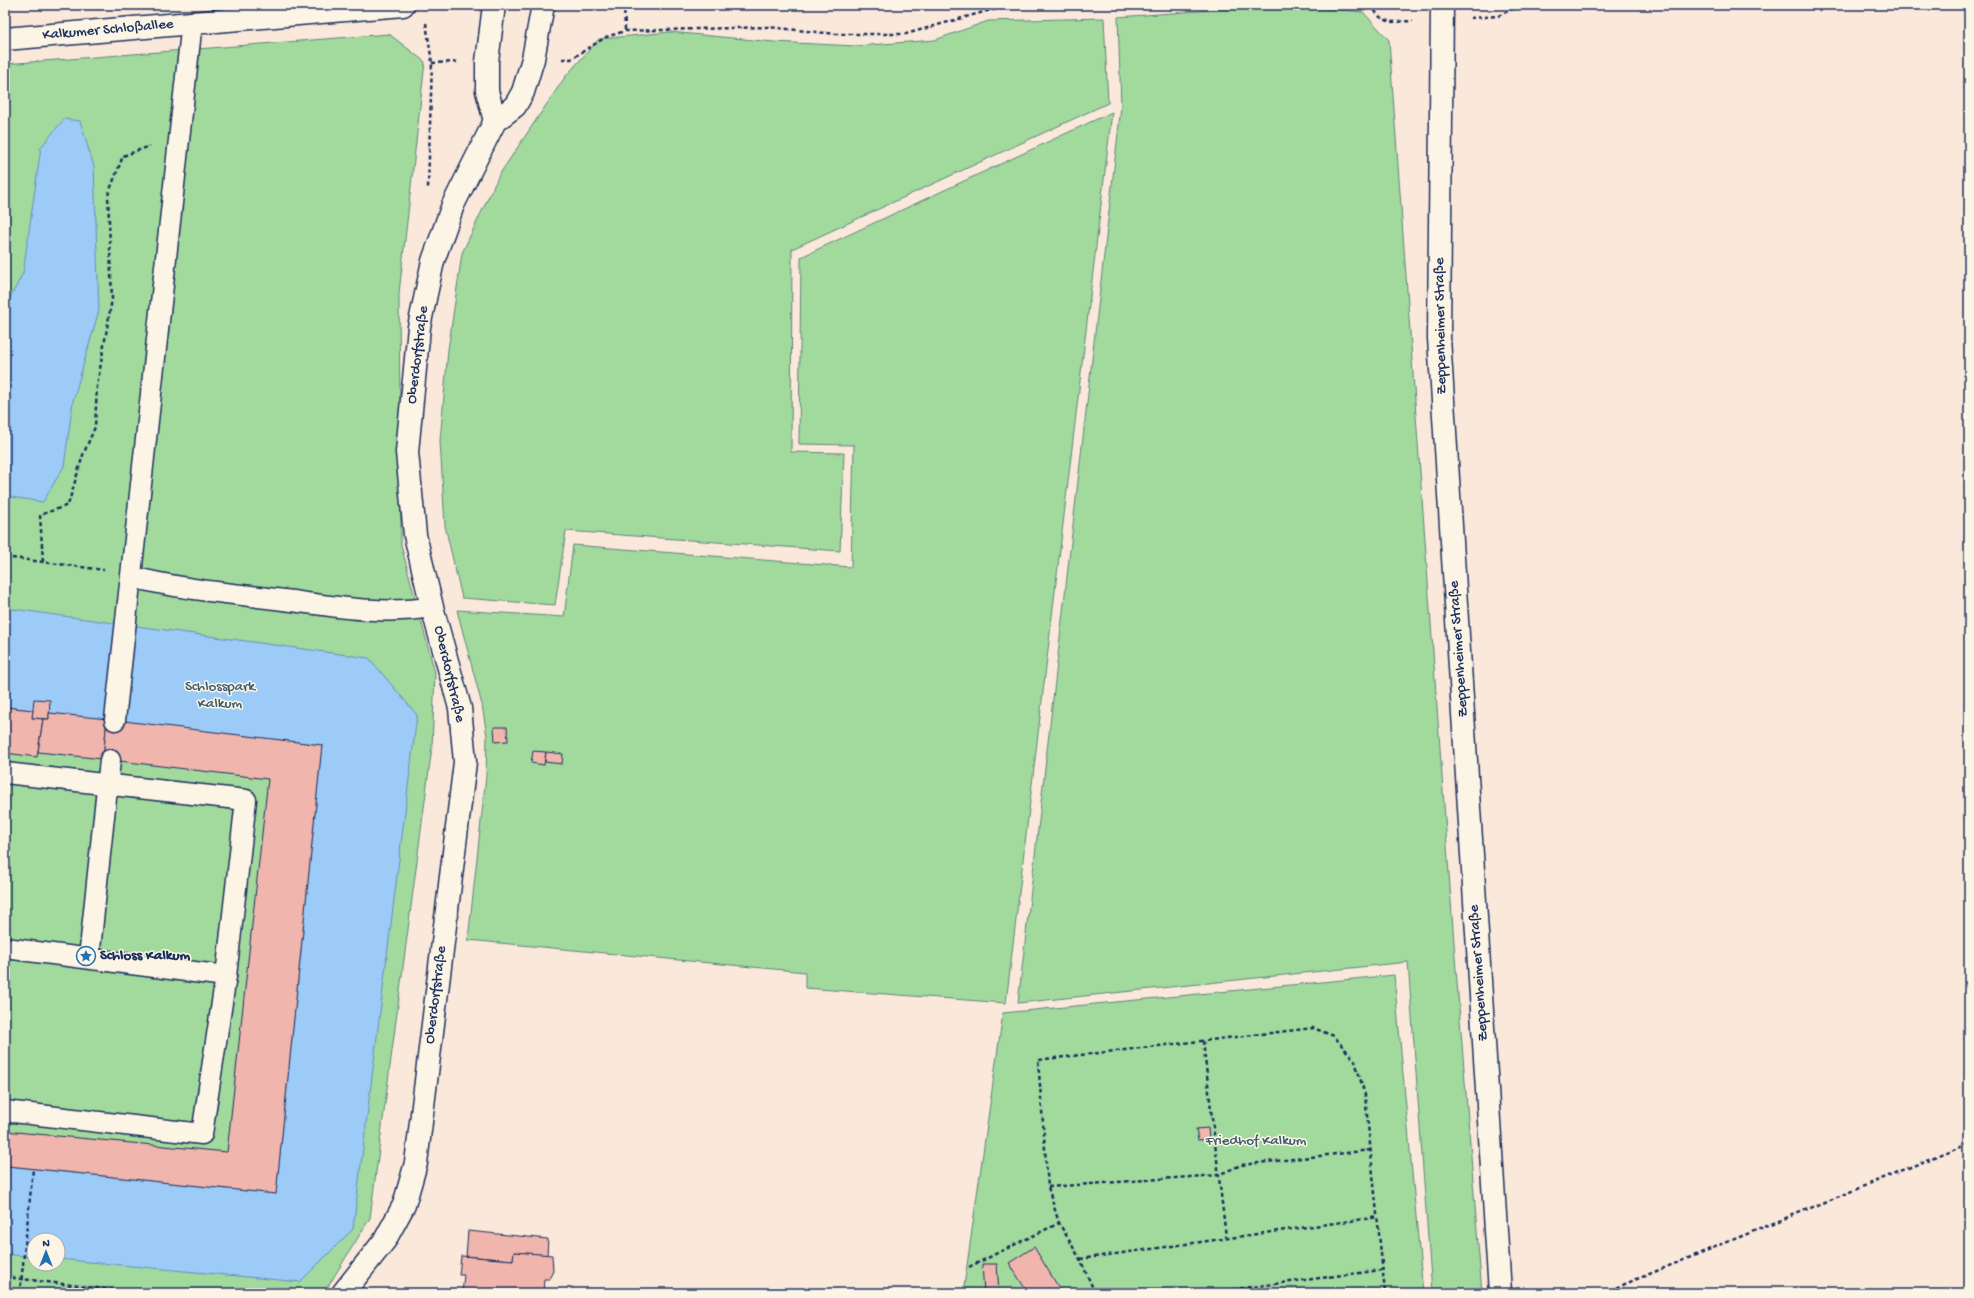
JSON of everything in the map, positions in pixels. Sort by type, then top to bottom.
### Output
[{"type":"street","name":"Kalkumer Schloßallee","points":[[5,39],[403,5]]},
{"type":"street","points":[[494,5],[487,62],[487,91],[496,121]]},
{"type":"street","name":"Oberdorfstraße","points":[[343,1293],[385,1240],[404,1205],[416,1163],[465,762],[460,708],[432,607],[415,535],[407,452],[419,328],[433,261],[453,205],[496,121],[516,106],[523,92],[533,59],[543,5]]},
{"type":"street","name":"Zeppenheimer Straße","points":[[1442,5],[1439,338],[1500,1293]]},
{"type":"lane","points":[[115,720],[124,631],[132,577],[192,22]]},
{"type":"lane","points":[[132,577],[164,585],[354,608],[407,611],[432,607]]},
{"type":"lane","points":[[89,958],[110,760]]},
{"type":"lane","points":[[5,773],[246,800],[226,976],[202,1134],[5,1111]]},
{"type":"lane","points":[[5,948],[226,976]]},
{"type":"path","points":[[624,5],[625,31]]},
{"type":"path","points":[[571,59],[606,37],[625,31],[768,27],[836,34],[906,34],[987,11],[1022,5]]},
{"type":"path","points":[[427,31],[432,63],[428,192]]},
{"type":"path","points":[[43,562],[40,515],[68,506],[83,455],[95,427],[97,386],[112,300],[108,195],[123,156],[155,144],[179,144]]},
{"type":"path","points":[[5,557],[105,570],[132,577]]},
{"type":"path","points":[[1095,1293],[1080,1259],[1059,1223],[1048,1187],[1038,1060],[1313,1028],[1334,1036],[1355,1061],[1365,1095],[1385,1293]]},
{"type":"path","points":[[1203,1041],[1226,1237]]},
{"type":"path","points":[[1604,1293],[1969,1143]]},
{"type":"path","points":[[1048,1187],[1218,1175],[1241,1165],[1371,1150]]},
{"type":"path","points":[[20,1293],[33,1169]]},
{"type":"path","points":[[1080,1259],[1226,1237],[1378,1217]]},
{"type":"path","points":[[969,1268],[1059,1223]]},
{"type":"path","points":[[1205,1293],[1382,1270]]},
{"type":"path","points":[[5,1277],[138,1293]]},
{"type":"green space","points":[[1279,5],[1363,12],[1389,40],[1455,957],[1482,1293],[1432,1293],[1408,962],[1018,1003],[1121,107],[1118,17]]},
{"type":"green space","points":[[1104,18],[1108,103],[792,249],[791,452],[844,453],[840,551],[566,531],[555,605],[462,598],[445,526],[440,441],[448,350],[462,253],[499,175],[565,77],[599,39],[670,32],[774,42],[856,46],[935,40],[988,21]]},
{"type":"green space","name":"Schlosspark Kalkum","points":[[389,34],[425,62],[399,293],[401,545],[435,673],[432,747],[370,1218],[324,1293],[5,1293],[5,64]]},
{"type":"green space","points":[[1112,112],[1006,1003],[805,988],[805,972],[468,940],[486,776],[487,736],[482,705],[457,610],[564,617],[573,545],[851,567],[854,445],[799,444],[801,257]]},
{"type":"green space","name":"Friedhof Kalkum","points":[[1394,975],[1423,1293],[963,1293],[1003,1013]]},
{"type":"water","points":[[64,119],[80,121],[94,167],[99,310],[73,401],[64,466],[43,502],[5,496],[5,303],[8,302],[23,273],[41,147]]},
{"type":"water","points":[[5,608],[369,658],[417,715],[353,1229],[300,1282],[66,1260],[66,1232],[26,1232],[26,1256],[5,1254],[5,1186],[8,1166],[276,1194],[322,745],[49,713],[50,700],[33,710],[5,707]]},
{"type":"building","points":[[34,699],[50,700],[49,719],[32,718]]},
{"type":"building","points":[[5,707],[33,710],[32,718],[43,719],[37,757],[5,753]]},
{"type":"building","points":[[49,713],[107,719],[103,759],[38,752],[43,719],[49,719]]},
{"type":"building","points":[[107,719],[322,745],[276,1194],[8,1166],[5,1164],[5,1131],[227,1152],[268,779],[103,759]]},
{"type":"building","points":[[494,727],[507,727],[508,741],[495,742]]},
{"type":"building","points":[[533,751],[546,752],[544,765],[531,763]]},
{"type":"building","points":[[546,752],[563,754],[562,764],[545,762]]},
{"type":"building","points":[[1208,1128],[1209,1139],[1198,1140],[1196,1129]]},
{"type":"building","points":[[468,1231],[548,1239],[547,1255],[514,1252],[513,1260],[466,1256]]},
{"type":"building","points":[[1034,1247],[1062,1293],[1028,1293],[1009,1263]]},
{"type":"building","points":[[514,1252],[552,1255],[553,1271],[549,1279],[544,1279],[543,1293],[462,1293],[464,1275],[459,1275],[461,1256],[513,1260]]},
{"type":"building","points":[[982,1264],[997,1264],[999,1293],[984,1293]]},
{"type":"building","points":[[266,1290],[300,1293],[266,1293]]},
{"type":"place","name":"Schloss Kalkum","points":[[86,956]]}]
